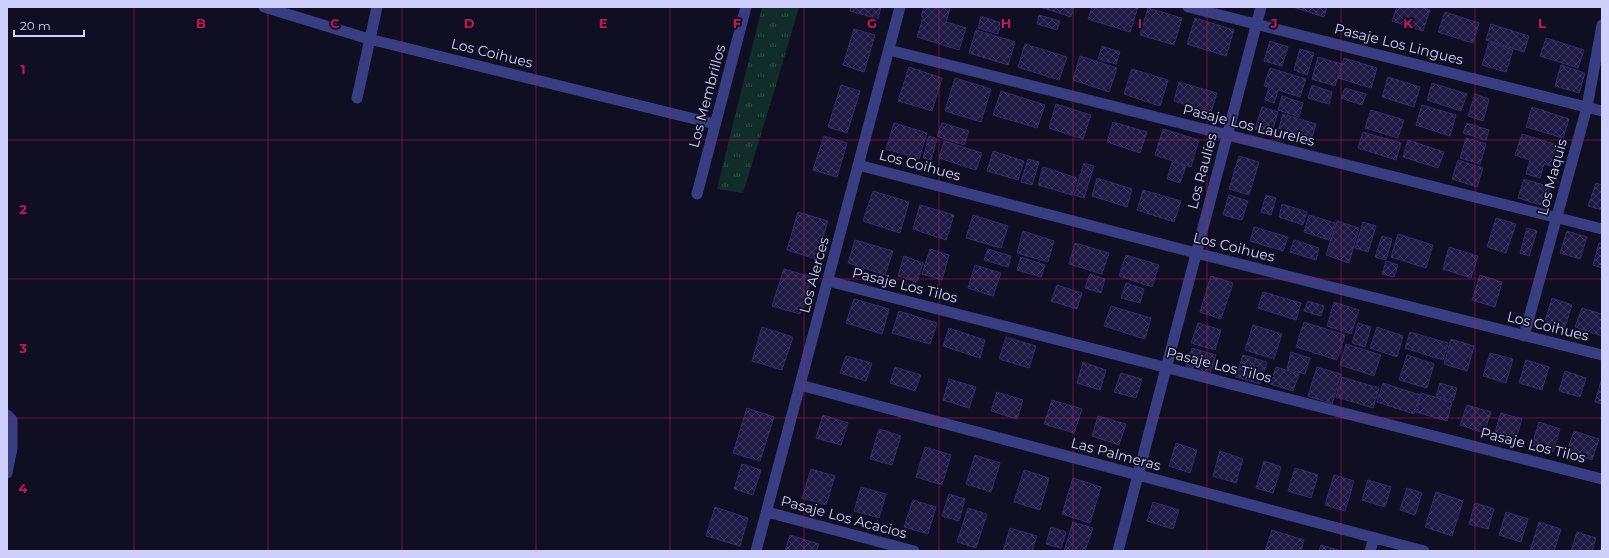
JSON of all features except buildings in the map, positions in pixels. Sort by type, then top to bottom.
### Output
[{"type":"street","name":"Los Coihues","points":[[264,7],[369,39],[715,124]]},
{"type":"street","points":[[357,98],[377,7]]},
{"type":"street","name":"Los Membrillos","points":[[697,194],[746,7]]},
{"type":"street","name":"Los Alerces","points":[[756,551],[900,7]]},
{"type":"street","name":"Pasaje Los Lingues","points":[[1188,7],[1602,111]]},
{"type":"street","name":"Los Raulíes","points":[[1118,551],[1260,7]]},
{"type":"street","name":"Los Maquis","points":[[1524,336],[1587,107],[1602,25]]},
{"type":"street","name":"Pasaje Los Laureles","points":[[889,50],[1602,229]]},
{"type":"street","name":"Los Coihues","points":[[858,165],[1196,253],[1602,355]]},
{"type":"street","name":"Pasaje Los Tilos","points":[[828,281],[1602,478]]},
{"type":"street","name":"Las Palmeras","points":[[800,385],[1424,551]]},
{"type":"street","points":[[7,473],[12,448],[10,418]]},
{"type":"street","name":"Pasaje Los Acacios","points":[[767,512],[914,551]]},
{"type":"street","points":[[1370,551],[1374,538]]},
{"type":"green space","points":[[762,7],[799,7],[743,193],[717,189]]}]
